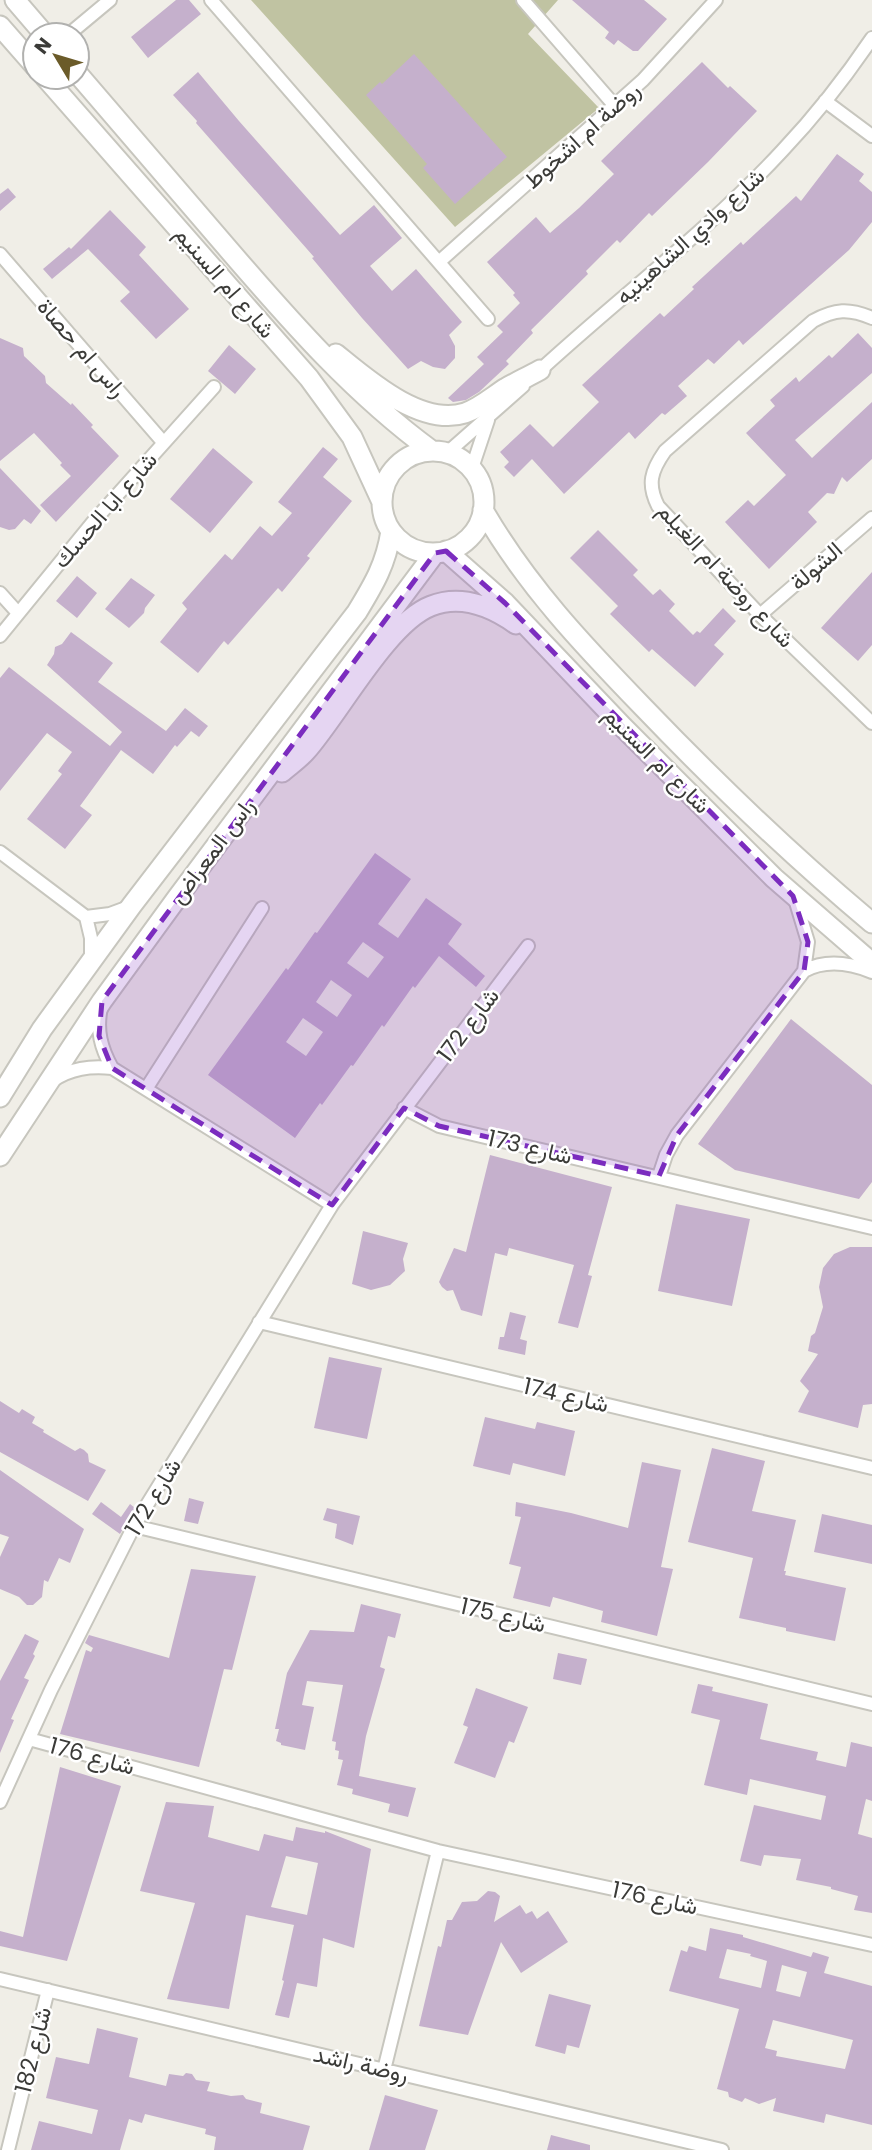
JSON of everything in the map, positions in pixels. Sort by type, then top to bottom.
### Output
[{"type":"main road","points":[[15,0],[33,21]]},
{"type":"main road","points":[[0,26],[21,50]]},
{"type":"main road","name":"شارع ام السنيم","points":[[91,89],[277,305],[372,404],[440,452]]},
{"type":"main road","name":"شارع ام السنيم","points":[[57,91],[309,378],[352,437],[382,502]]},
{"type":"main road","points":[[277,305],[386,392],[421,411],[437,415],[464,413],[540,370]]},
{"type":"main road","points":[[440,452],[460,459],[472,468],[484,495],[484,510],[471,536],[460,546],[441,552],[411,548],[391,531],[385,517],[382,502],[385,486],[392,472],[410,458],[440,452]]},
{"type":"main road","name":"شارع ام السنيم","points":[[484,510],[503,543],[541,597],[591,652],[683,749],[745,809],[872,923]]},
{"type":"main road","name":"راس المعراض","points":[[0,1097],[42,1029],[132,905],[357,612],[376,582],[388,555],[391,531]]},
{"type":"main road","name":"شارع ام السنيم","points":[[441,552],[484,583],[622,727],[793,895],[872,963]]},
{"type":"main road","name":"راس المعراض","points":[[0,1156],[102,1001],[177,898],[441,552]]},
{"type":"main road","points":[[250,801],[306,751],[389,642],[409,620],[423,610],[447,602],[466,602],[485,607],[505,616],[549,648]]},
{"type":"street","points":[[85,21],[110,0]]},
{"type":"street","points":[[211,0],[488,319]]},
{"type":"street","points":[[523,0],[615,106]]},
{"type":"street","name":"روضة ام اشخوط","points":[[440,261],[615,106],[660,62],[716,0]]},
{"type":"street","name":"شارع وادي الشاهينيه","points":[[440,452],[489,416],[734,199],[782,152],[872,38]]},
{"type":"street","points":[[825,100],[872,136]]},
{"type":"street","name":"راس ام حصاة","points":[[0,254],[163,442]]},
{"type":"street","name":"شارع روضة ام الغيلم","points":[[872,318],[859,312],[841,309],[813,321],[665,451],[650,480],[651,493],[658,506],[760,615],[872,723]]},
{"type":"street","name":"شارع ابا الحسك","points":[[0,636],[163,442],[214,387]]},
{"type":"street","name":"شارع وادي الشاهينيه","points":[[472,468],[489,416]]},
{"type":"street","name":"الشولة","points":[[760,615],[872,518]]},
{"type":"street","points":[[0,593],[18,613]]},
{"type":"street","points":[[0,852],[86,917],[91,939],[91,961]]},
{"type":"street","points":[[793,895],[802,917],[807,942],[804,971]]},
{"type":"street","points":[[86,917],[110,914],[132,905]]},
{"type":"street","points":[[146,1089],[262,908]]},
{"type":"street","name":"شارع 172","points":[[0,1802],[51,1690],[134,1527],[259,1322],[332,1205],[528,946]]},
{"type":"street","points":[[659,1177],[666,1155],[677,1135],[804,971],[831,963],[872,972]]},
{"type":"street","points":[[102,1001],[99,1036],[112,1068]]},
{"type":"street","points":[[46,1085],[76,1069],[94,1066],[112,1068],[332,1205]]},
{"type":"street","name":"شارع 173","points":[[404,1108],[439,1126],[872,1228]]},
{"type":"street","name":"شارع 174","points":[[259,1322],[872,1468]]},
{"type":"street","name":"شارع 175","points":[[134,1527],[872,1704]]},
{"type":"street","name":"شارع 176","points":[[29,1739],[438,1851],[872,1945]]},
{"type":"street","points":[[384,2070],[438,1851]]},
{"type":"street","name":"روضة راشد","points":[[0,1979],[722,2150]]},
{"type":"street","name":"شارع 182","points":[[8,2150],[48,1990]]},
{"type":"highlighted area","points":[[446,551],[505,603],[793,896],[808,942],[804,971],[677,1135],[659,1176],[439,1126],[404,1108],[332,1205],[112,1068],[99,1036],[102,1001],[435,553]]},
{"type":"green space","points":[[251,0],[558,0],[528,34],[599,108],[455,227]]},
{"type":"building","points":[[176,0],[189,0],[201,14],[148,58],[131,37]]},
{"type":"building","points":[[572,0],[644,0],[667,19],[638,51],[633,51],[618,40],[614,45],[605,38],[609,32]]},
{"type":"building","points":[[414,54],[507,157],[455,204],[423,168],[427,164],[366,95]]},
{"type":"building","points":[[702,62],[728,88],[730,86],[757,111],[652,216],[649,213],[620,243],[617,240],[586,271],[588,274],[531,330],[533,333],[506,361],[509,364],[479,392],[466,400],[453,402],[448,398],[484,364],[477,357],[503,332],[497,326],[520,303],[513,295],[515,293],[487,262],[536,217],[550,233],[579,208],[614,174],[601,161]]},
{"type":"building","points":[[198,72],[340,235],[374,205],[402,238],[370,266],[392,291],[416,269],[462,322],[449,335],[455,346],[455,358],[445,369],[421,361],[408,369],[196,123],[173,95]]},
{"type":"building","points":[[837,154],[864,174],[859,181],[872,192],[872,222],[849,250],[743,345],[739,340],[714,364],[708,359],[678,386],[687,396],[665,415],[662,413],[635,439],[629,432],[564,494],[532,459],[514,477],[504,467],[509,462],[500,452],[530,424],[553,447],[599,402],[582,385],[660,313],[664,317],[741,242],[743,245],[796,196],[801,201]]},
{"type":"building","points":[[8,188],[16,197],[0,211],[0,194]]},
{"type":"building","points":[[110,210],[146,247],[139,255],[189,309],[156,339],[120,301],[130,292],[88,249],[52,279],[43,269],[69,247],[71,249]]},
{"type":"building","points":[[858,333],[872,348],[872,373],[795,440],[812,458],[872,402],[872,459],[847,482],[842,477],[834,494],[827,493],[808,512],[817,522],[769,569],[725,522],[748,500],[754,506],[786,475],[746,433],[775,406],[770,400],[796,377],[799,382],[829,355],[832,358]]},
{"type":"building","points":[[0,338],[23,348],[24,356],[45,376],[46,383],[71,405],[72,403],[119,456],[56,522],[40,505],[71,476],[60,465],[62,463],[34,433],[0,461]]},
{"type":"building","points":[[229,345],[256,369],[235,394],[208,371]]},
{"type":"building","points":[[323,447],[338,459],[323,477],[352,501],[307,556],[310,558],[282,592],[278,588],[228,645],[224,641],[198,673],[160,642],[187,609],[182,603],[225,554],[232,560],[260,526],[272,536],[292,513],[278,502]]},
{"type":"building","points":[[213,448],[253,482],[210,533],[170,499]]},
{"type":"building","points":[[0,468],[41,511],[31,524],[24,519],[15,529],[0,527]]},
{"type":"building","points":[[598,530],[638,570],[633,575],[653,595],[660,589],[675,604],[669,611],[693,635],[697,631],[700,633],[723,608],[736,621],[714,645],[724,654],[695,687],[652,649],[649,652],[610,614],[618,606],[570,558]]},
{"type":"building","points":[[872,572],[872,645],[858,661],[821,628]]},
{"type":"building","points":[[77,576],[97,593],[77,618],[56,601]]},
{"type":"building","points":[[131,578],[155,595],[144,613],[129,628],[105,609]]},
{"type":"building","points":[[71,632],[113,663],[98,682],[166,731],[185,708],[208,726],[199,737],[191,731],[177,747],[175,745],[153,774],[121,750],[80,806],[92,815],[65,849],[27,819],[62,774],[58,771],[72,752],[47,733],[0,791],[0,678],[9,667],[110,746],[122,732],[47,665],[55,647],[62,644]]},
{"type":"building","points":[[375,853],[411,879],[378,924],[398,938],[426,898],[462,924],[448,944],[485,976],[476,987],[439,956],[415,988],[413,986],[384,1027],[382,1025],[322,1105],[320,1103],[295,1138],[208,1075],[286,968],[288,970],[315,932],[317,933]],"holes":[[[363,942],[384,957],[368,978],[347,963]],[[331,980],[352,995],[337,1017],[316,1002]],[[303,1018],[323,1032],[306,1056],[286,1042]]]},
{"type":"building","points":[[791,1019],[872,1085],[872,1182],[859,1199],[735,1170],[698,1144]]},
{"type":"building","points":[[490,1155],[612,1187],[588,1275],[592,1276],[578,1328],[558,1323],[574,1265],[509,1248],[507,1256],[495,1253],[482,1316],[461,1310],[453,1290],[447,1291],[439,1282],[454,1248],[466,1252]]},
{"type":"building","points":[[676,1204],[750,1219],[732,1306],[658,1291]]},
{"type":"building","points":[[363,1231],[408,1243],[403,1259],[405,1271],[390,1285],[371,1290],[352,1284]]},
{"type":"building","points":[[850,1247],[872,1247],[872,1404],[863,1405],[858,1428],[798,1412],[809,1391],[800,1381],[818,1354],[808,1351],[823,1307],[819,1287],[823,1268],[834,1254]]},
{"type":"building","points":[[510,1312],[526,1316],[520,1339],[527,1341],[525,1355],[498,1349]]},
{"type":"building","points":[[329,1357],[382,1368],[367,1439],[314,1428]]},
{"type":"building","points":[[0,1401],[19,1413],[22,1409],[35,1417],[32,1423],[44,1430],[43,1432],[75,1451],[80,1448],[84,1450],[88,1454],[89,1462],[106,1470],[88,1501],[0,1452]]},
{"type":"building","points":[[485,1417],[535,1429],[537,1422],[575,1431],[565,1476],[513,1463],[510,1475],[473,1466]]},
{"type":"building","points":[[712,1448],[765,1461],[752,1511],[796,1520],[785,1575],[846,1588],[835,1641],[739,1618],[753,1558],[688,1542]]},
{"type":"building","points":[[642,1462],[681,1470],[661,1567],[673,1569],[657,1636],[601,1622],[603,1611],[553,1597],[550,1607],[513,1598],[521,1567],[509,1564],[521,1517],[515,1516],[516,1502],[628,1528]]},
{"type":"building","points":[[0,1470],[84,1529],[70,1563],[59,1558],[48,1582],[44,1580],[42,1597],[33,1605],[27,1605],[19,1597],[0,1589],[0,1557],[9,1537],[0,1534]]},
{"type":"building","points":[[189,1498],[204,1502],[198,1524],[184,1521]]},
{"type":"building","points":[[101,1502],[121,1517],[130,1504],[135,1508],[120,1534],[92,1514]]},
{"type":"building","points":[[327,1508],[360,1516],[353,1545],[335,1538],[337,1524],[323,1520]]},
{"type":"building","points":[[822,1514],[872,1525],[872,1564],[814,1552]]},
{"type":"building","points":[[191,1569],[256,1576],[232,1670],[224,1669],[199,1767],[60,1734],[86,1650],[91,1652],[93,1648],[85,1643],[89,1635],[169,1658]]},
{"type":"building","points":[[361,1604],[401,1614],[395,1638],[388,1636],[380,1667],[385,1669],[366,1736],[359,1776],[416,1788],[408,1817],[388,1812],[390,1804],[352,1794],[353,1789],[337,1785],[343,1760],[338,1759],[336,1742],[332,1741],[343,1685],[307,1681],[302,1705],[314,1707],[305,1750],[281,1745],[276,1741],[279,1729],[275,1729],[287,1673],[310,1630],[354,1632]]},
{"type":"building","points":[[25,1634],[39,1641],[24,1678],[29,1680],[11,1719],[14,1720],[0,1753],[0,1681]]},
{"type":"building","points":[[558,1653],[587,1659],[581,1685],[553,1679]]},
{"type":"building","points":[[698,1684],[713,1687],[712,1691],[768,1704],[760,1739],[818,1752],[816,1760],[846,1767],[851,1742],[872,1747],[872,1801],[866,1799],[858,1834],[872,1838],[872,1913],[854,1910],[858,1896],[796,1880],[801,1859],[764,1855],[761,1866],[740,1861],[754,1805],[821,1820],[826,1796],[750,1779],[747,1795],[704,1785],[720,1720],[691,1713]]},
{"type":"building","points":[[476,1688],[528,1707],[514,1743],[509,1741],[495,1778],[454,1763],[468,1727],[463,1725]]},
{"type":"building","points":[[60,1767],[121,1786],[67,1961],[0,1946],[0,1931],[23,1937]]},
{"type":"building","points":[[166,1802],[214,1806],[208,1837],[259,1851],[264,1834],[293,1841],[296,1827],[325,1831],[371,1849],[354,1948],[323,1938],[317,1987],[297,1983],[289,2018],[275,2015],[294,1925],[246,1915],[229,2009],[167,1999],[195,1903],[140,1891]],"holes":[[[286,1856],[318,1863],[307,1915],[271,1907]]]},
{"type":"building","points":[[488,1891],[500,1896],[494,1922],[520,1905],[526,1914],[532,1911],[537,1919],[548,1911],[568,1942],[521,1973],[501,1942],[468,2035],[419,2026],[447,1920],[452,1920],[462,1902],[477,1901]]},
{"type":"building","points":[[710,1928],[743,1935],[811,1957],[813,1952],[829,1957],[824,1973],[872,1986],[872,2125],[826,2114],[824,2123],[773,2111],[776,2098],[759,2104],[745,2098],[742,2102],[729,2097],[728,2092],[717,2089],[739,2009],[669,1991],[681,1950],[687,1952],[689,1946],[706,1951]],"holes":[[[727,1949],[751,1954],[750,1956],[767,1961],[761,1988],[719,1978]],[[782,1965],[807,1972],[800,1997],[776,1991]],[[773,2020],[853,2040],[845,2069],[776,2056],[777,2051],[765,2048]]]},
{"type":"building","points":[[549,1994],[591,2005],[579,2048],[567,2045],[565,2054],[535,2046]]},
{"type":"building","points":[[97,2028],[138,2038],[129,2077],[166,2086],[169,2074],[183,2076],[186,2073],[192,2074],[196,2080],[210,2082],[207,2091],[231,2096],[243,2095],[246,2099],[262,2103],[260,2113],[310,2126],[303,2150],[214,2150],[216,2137],[205,2134],[206,2129],[145,2114],[142,2123],[129,2119],[120,2150],[31,2150],[39,2121],[92,2134],[98,2110],[46,2098],[56,2057],[89,2064]]},
{"type":"building","points":[[385,2095],[438,2110],[425,2150],[369,2150]]},
{"type":"building","points":[[551,2135],[590,2145],[590,2150],[547,2150]]}]
